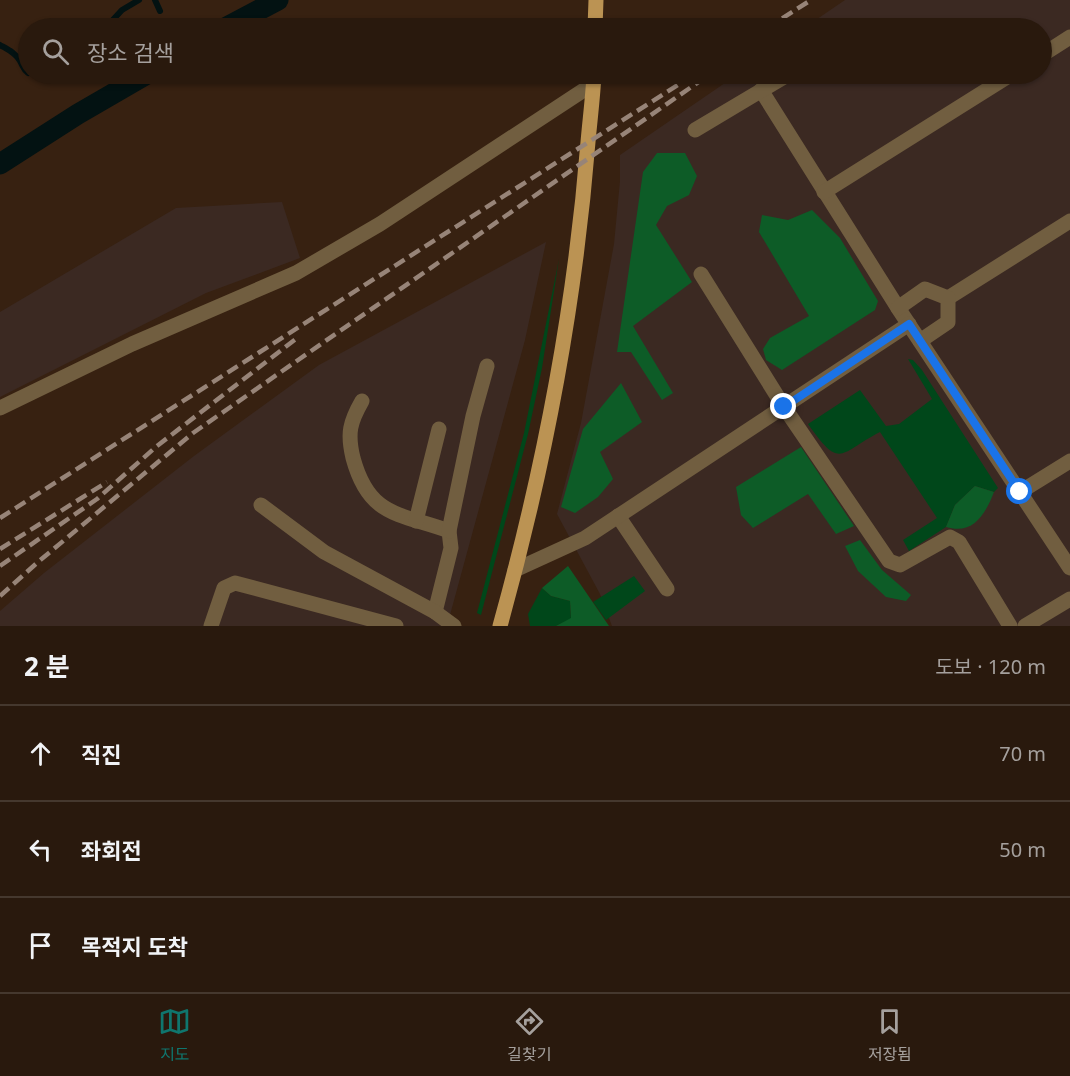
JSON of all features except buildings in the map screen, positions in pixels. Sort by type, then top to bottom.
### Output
[{"type":"main road","points":[[595,18],[596,1]]},
{"type":"main road","points":[[500,626],[546,438],[572,292],[584,198],[593,84]]},
{"type":"street","points":[[1052,48],[1070,37]]},
{"type":"street","points":[[0,408],[132,345],[296,273],[380,224],[586,84]]},
{"type":"street","points":[[695,130],[772,84]]},
{"type":"street","points":[[824,192],[996,84]]},
{"type":"street","points":[[761,90],[898,308],[1070,568]]},
{"type":"street","points":[[948,298],[1070,221]]},
{"type":"street","points":[[701,274],[784,407],[889,561],[900,565],[950,537],[959,542],[1010,626]]},
{"type":"street","points":[[898,308],[925,290],[948,298]]},
{"type":"street","points":[[920,341],[948,322],[948,298]]},
{"type":"street","points":[[515,570],[585,538],[909,324]]},
{"type":"street","points":[[435,612],[451,548],[449,531],[473,416],[487,366]]},
{"type":"street","points":[[362,401],[351,420],[350,446],[359,478],[373,500],[410,519],[449,531]]},
{"type":"street","points":[[410,519],[439,429]]},
{"type":"street","points":[[1020,492],[1070,461]]},
{"type":"street","points":[[261,505],[324,552],[435,612],[454,626]]},
{"type":"street","points":[[618,516],[666,589]]},
{"type":"street","points":[[211,626],[224,588],[235,583],[396,626]]},
{"type":"street","points":[[1025,626],[1070,599]]},
{"type":"shaded area","points":[[845,0],[1070,0],[1070,626],[612,626],[600,594],[557,514],[581,423],[614,244],[620,155],[723,84],[1052,84],[1052,18],[819,18]]},
{"type":"shaded area","points":[[282,202],[300,258],[206,293],[0,397],[0,312],[176,208]]},
{"type":"shaded area","points":[[546,242],[525,340],[447,626],[0,626],[0,611],[44,573],[194,456],[319,365]]},
{"type":"green space","points":[[657,153],[685,153],[697,176],[689,195],[667,206],[656,225],[692,282],[633,326],[673,393],[662,400],[631,352],[617,352],[643,172]]},
{"type":"green space","points":[[812,210],[840,238],[878,301],[875,310],[782,370],[766,360],[763,349],[770,338],[809,316],[759,232],[762,215],[788,220]]},
{"type":"green space","points":[[559,259],[542,368],[528,434],[481,615],[477,613],[524,433]]},
{"type":"green space","points":[[908,359],[913,360],[922,370],[998,488],[994,492],[975,486],[955,505],[946,527],[909,551],[903,540],[937,518],[880,432],[841,454],[834,453],[827,448],[808,424],[860,390],[886,426],[899,424],[932,399]]},
{"type":"green space","points":[[621,383],[642,422],[600,452],[613,479],[598,497],[575,513],[561,507],[583,429]]},
{"type":"green space","points":[[801,447],[854,526],[836,534],[808,494],[753,528],[741,515],[736,487]]},
{"type":"green space","points":[[975,486],[994,492],[982,515],[971,526],[955,529],[946,527],[955,505]]},
{"type":"green space","points":[[860,540],[882,570],[911,595],[906,601],[886,597],[858,571],[845,546]]},
{"type":"green space","points":[[568,566],[609,626],[556,626],[571,618],[570,601],[551,596],[542,588]]},
{"type":"green space","points":[[634,576],[645,591],[606,620],[593,602]]},
{"type":"green space","points":[[542,588],[551,596],[570,601],[571,619],[556,626],[530,626],[528,614]]},
{"type":"waterway","points":[[115,18],[122,10],[139,0]]},
{"type":"waterway","points":[[155,0],[160,11]]},
{"type":"waterway","points":[[244,18],[278,0]]},
{"type":"waterway","points":[[0,45],[18,58]]},
{"type":"waterway","points":[[0,164],[130,84]]},
{"type":"railway","points":[[783,18],[811,0]]},
{"type":"railway","points":[[0,518],[679,84]]},
{"type":"railway","points":[[0,596],[193,433],[696,84]]},
{"type":"railway","points":[[0,566],[97,499],[157,446],[297,338]]},
{"type":"railway","points":[[0,549],[107,482]]},
{"type":"route","points":[[784,407],[909,324],[1020,492]]}]
